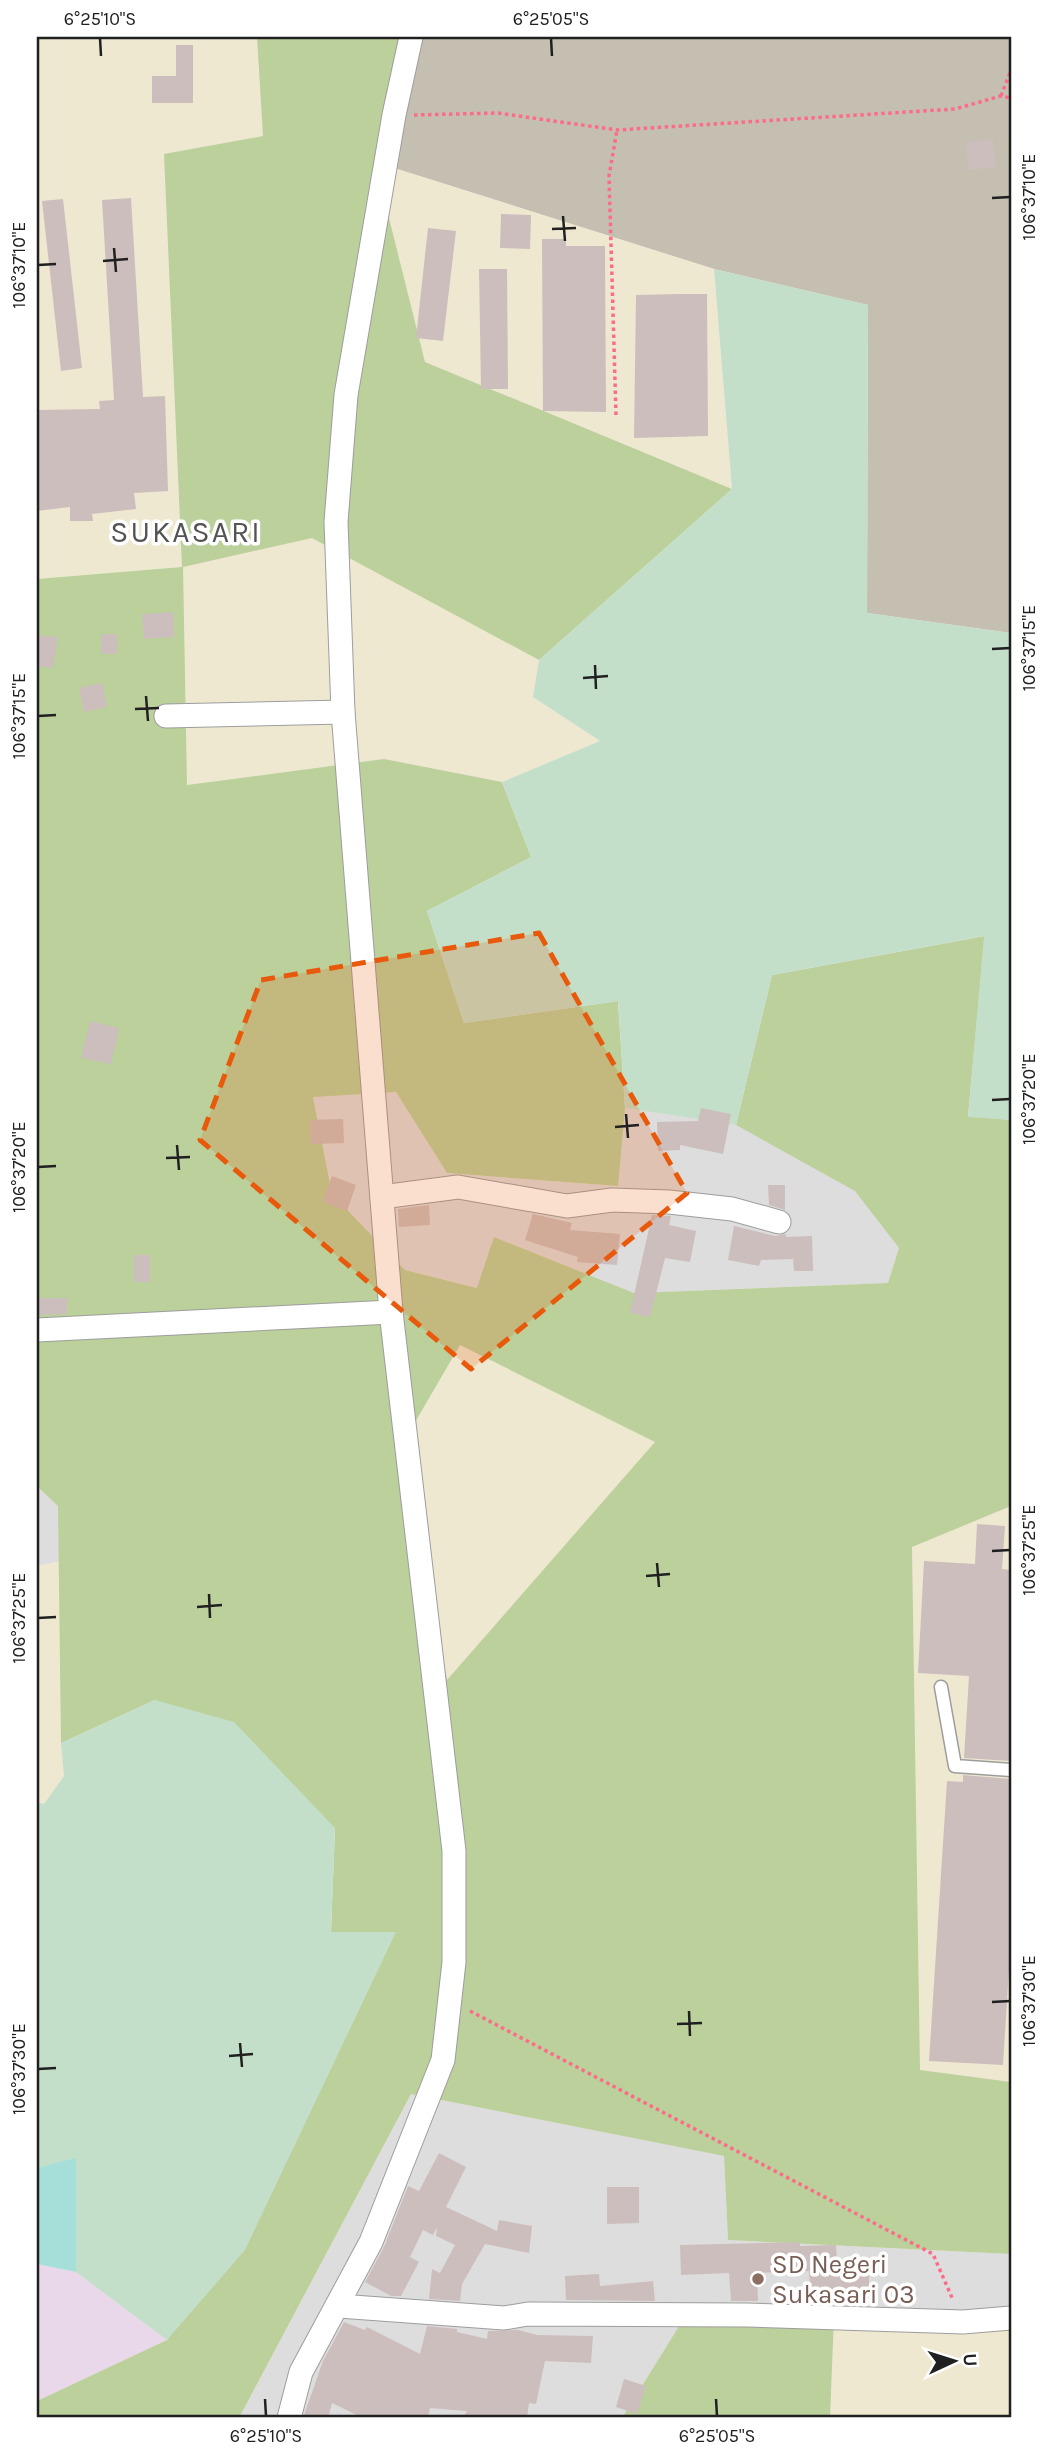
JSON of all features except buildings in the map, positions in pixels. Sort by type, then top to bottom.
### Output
[{"type":"street","points":[[289,2418],[302,2372],[371,2242],[443,2060],[454,1962],[454,1851],[391,1312],[343,712],[336,522],[346,395],[394,115],[411,37]]},
{"type":"street","points":[[166,716],[343,712]]},
{"type":"street","points":[[382,1197],[458,1187],[567,1206],[612,1200],[668,1202],[732,1209],[779,1222]]},
{"type":"street","points":[[37,1330],[391,1312]]},
{"type":"street","points":[[339,2306],[504,2318],[538,2314],[747,2315],[963,2322],[1011,2318]]},
{"type":"lane","points":[[941,1688],[955,1766],[1011,1770]]},
{"type":"path","points":[[1001,96],[1011,70]]},
{"type":"path","points":[[394,115],[498,113],[617,130],[955,109],[1001,96],[1011,98]]},
{"type":"path","points":[[615,415],[609,176],[617,130]]},
{"type":"path","points":[[450,2001],[933,2254],[963,2322]]},
{"type":"highlighted area","points":[[539,933],[687,1193],[471,1369],[200,1140],[261,980]]},
{"type":"shaded area","points":[[37,37],[257,37],[263,136],[164,154],[182,567],[37,579]]},
{"type":"shaded area","points":[[404,37],[1011,37],[1011,633],[867,613],[868,305],[714,269],[375,162]]},
{"type":"shaded area","points":[[375,162],[714,269],[732,489],[425,362]]},
{"type":"shaded area","points":[[312,537],[539,660],[533,697],[600,741],[502,782],[384,759],[187,785],[182,567]]},
{"type":"shaded area","points":[[396,1092],[447,1173],[617,1186],[625,1108],[736,1125],[855,1190],[899,1248],[888,1283],[634,1293],[494,1237],[478,1288],[405,1270],[332,1194],[313,1096]]},
{"type":"shaded area","points":[[460,1345],[656,1442],[447,1681],[400,1448]]},
{"type":"shaded area","points":[[37,1486],[58,1505],[61,1561],[37,1566]]},
{"type":"shaded area","points":[[1011,1506],[1011,2082],[920,2070],[912,1546]]},
{"type":"shaded area","points":[[61,1561],[61,1743],[64,1776],[44,1804],[37,1802],[37,1566]]},
{"type":"shaded area","points":[[411,2094],[724,2156],[728,2240],[1011,2254],[1011,2310],[681,2323],[622,2418],[239,2418]]},
{"type":"shaded area","points":[[37,2264],[76,2272],[167,2340],[37,2401]]},
{"type":"shaded area","points":[[1011,2310],[1011,2418],[830,2418],[834,2317]]},
{"type":"green space","points":[[257,37],[404,37],[375,162],[425,362],[732,489],[539,660],[312,538],[183,567],[187,785],[384,759],[502,782],[531,857],[427,911],[464,1023],[618,1001],[625,1108],[618,1186],[447,1173],[396,1092],[313,1097],[332,1194],[405,1270],[477,1288],[494,1237],[634,1293],[888,1283],[899,1248],[855,1191],[736,1125],[772,975],[985,936],[968,1116],[1011,1120],[1011,1506],[912,1547],[920,2070],[1011,2082],[1011,2254],[728,2240],[724,2156],[411,2094],[239,2418],[37,2418],[37,2401],[167,2340],[395,1933],[331,1932],[335,1828],[155,1700],[61,1743],[58,1506],[37,1486],[37,579],[182,567],[164,154],[263,136]],"holes":[[[460,1345],[655,1442],[447,1680],[400,1448]]]},
{"type":"green space","points":[[714,269],[868,305],[867,613],[1011,633],[1011,1120],[968,1117],[984,936],[772,975],[736,1125],[625,1108],[618,1001],[464,1023],[427,911],[531,857],[502,782],[600,741],[533,697],[539,660],[732,489]]},
{"type":"green space","points":[[155,1700],[234,1722],[335,1828],[331,1932],[396,1932],[245,2250],[167,2340],[76,2272],[76,2159],[37,2168],[37,1802],[44,1804],[64,1776],[61,1743]]},
{"type":"green space","points":[[834,2317],[830,2418],[622,2418],[681,2323]]},
{"type":"water","points":[[76,2158],[76,2272],[37,2264],[37,2168]]},
{"type":"place","name":"SD Negeri Sukasari 03","points":[[758,2279]]},
{"type":"district","name":"SUKASARI","points":[[186,532]]}]
